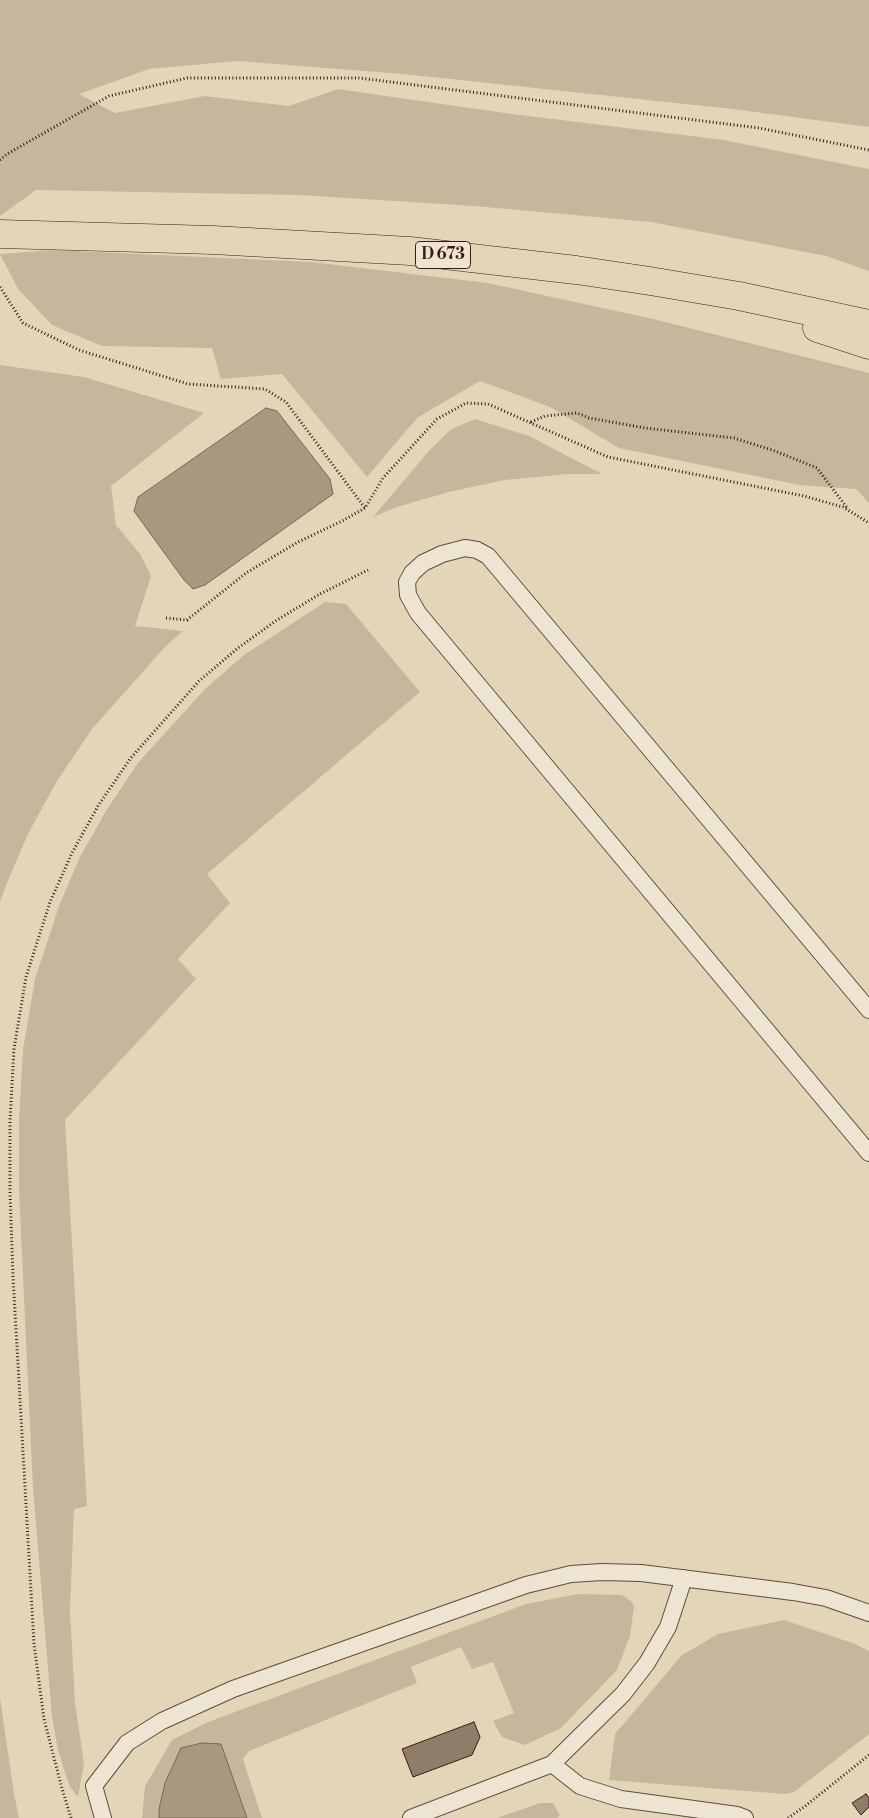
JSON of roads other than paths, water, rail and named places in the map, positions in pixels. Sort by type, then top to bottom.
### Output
[{"type":"main road","name":"D 673","points":[[6,235],[213,240],[410,251],[576,270],[739,296],[869,324]]},
{"type":"main road","points":[[739,296],[793,321],[869,345]]},
{"type":"lane","points":[[869,1010],[488,556],[477,550],[465,548],[442,554],[423,563],[412,574],[407,582],[408,595],[418,613],[869,1153]]},
{"type":"lane","points":[[103,1818],[94,1786],[127,1743],[162,1721],[233,1689],[526,1585],[570,1574],[602,1572],[641,1573],[793,1592],[826,1598],[869,1613]]},
{"type":"lane","points":[[411,1818],[552,1764],[622,1694],[647,1663],[668,1627],[684,1578]]},
{"type":"lane","points":[[552,1764],[580,1786],[621,1799],[737,1815],[745,1818]]}]
